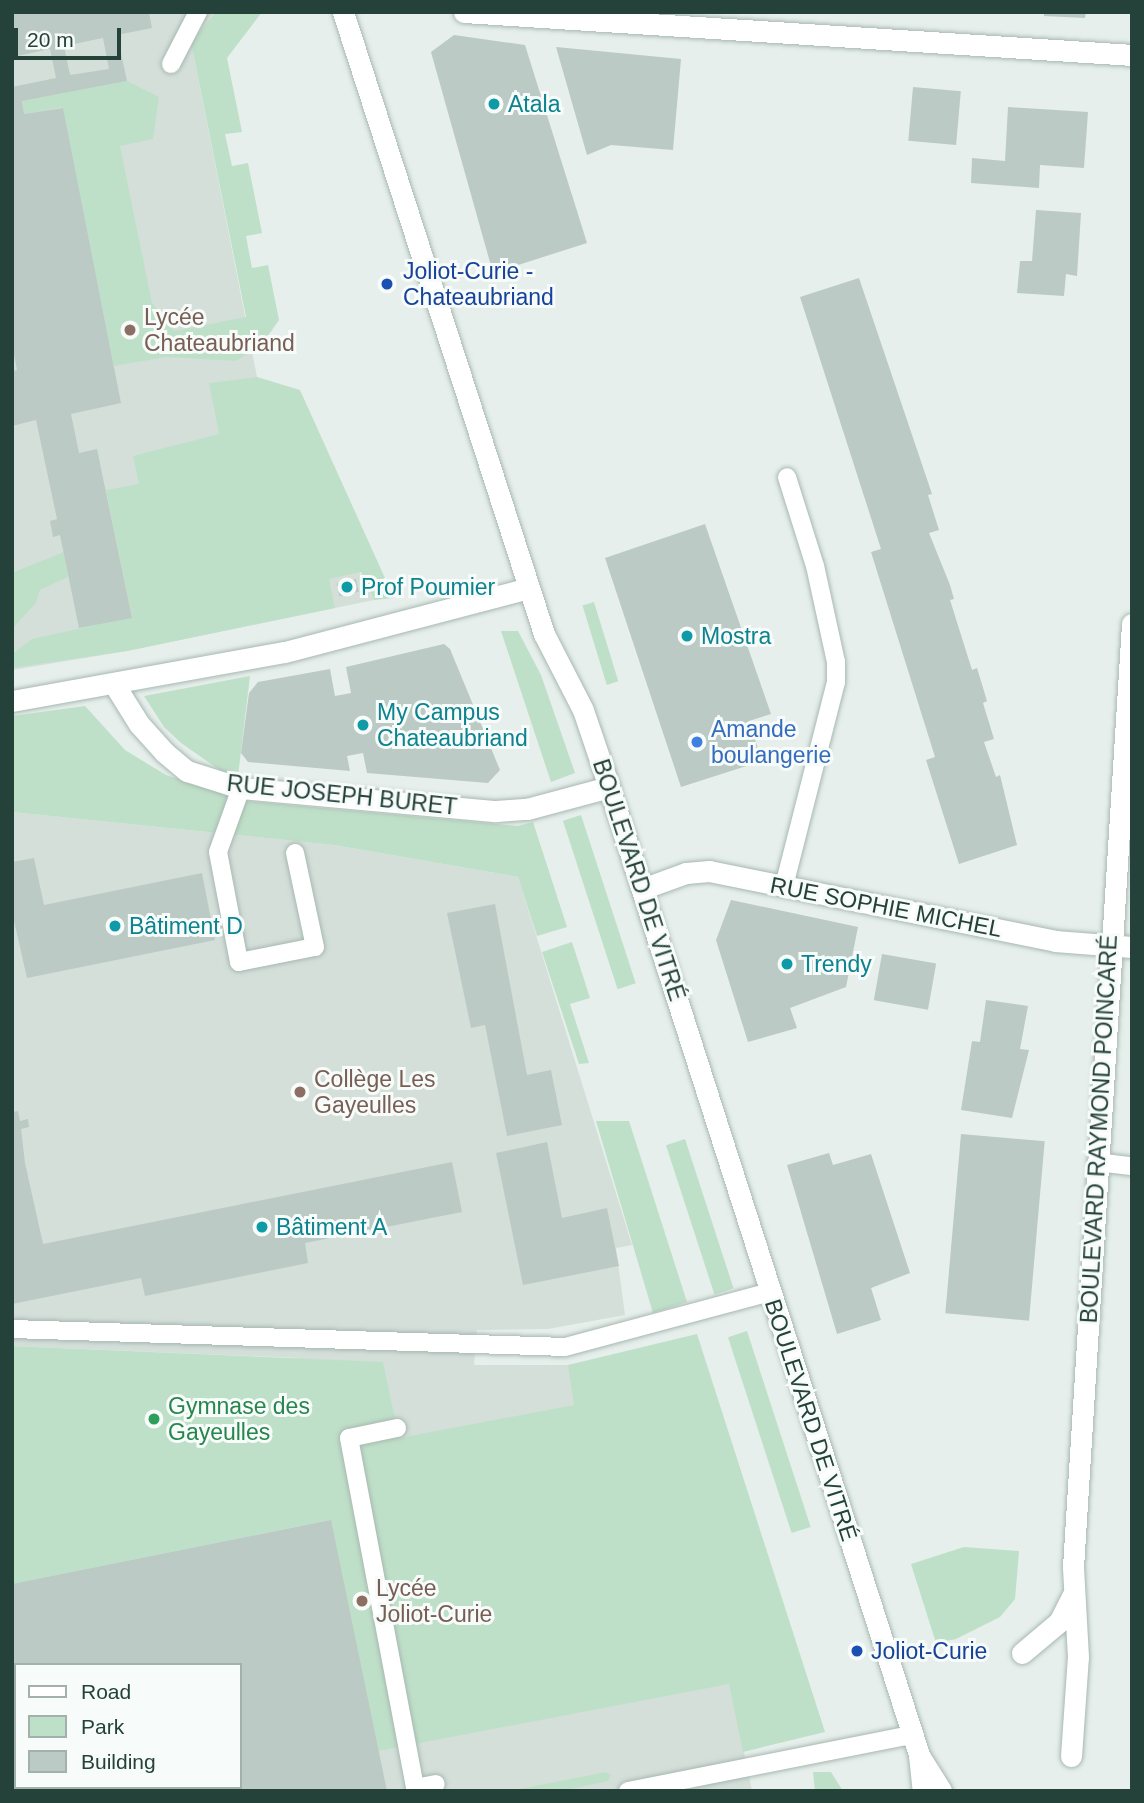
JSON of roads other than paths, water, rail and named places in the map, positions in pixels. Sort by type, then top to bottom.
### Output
[{"type":"street","name":"BOULEVARD DE VITRÉ","points":[[343,12],[544,634],[583,710],[609,787],[916,1745],[923,1791]]},
{"type":"street","points":[[464,12],[1132,55]]},
{"type":"street","points":[[12,701],[114,684],[387,628],[529,588]]},
{"type":"street","name":"BOULEVARD RAYMOND POINCARÉ","points":[[1071,1756],[1078,1657],[1074,1594],[1097,1162],[1132,624]]},
{"type":"street","name":"RUE JOSEPH BURET","points":[[114,684],[139,724],[164,752],[187,771],[241,789],[496,811],[527,809],[609,787]]},
{"type":"street","name":"RUE SOPHIE MICHEL","points":[[642,889],[699,871],[1055,941],[1132,947]]},
{"type":"street","name":"BOULEVARD RAYMOND POINCARÉ","points":[[1022,1653],[1059,1622],[1074,1594]]},
{"type":"street","name":"BOULEVARD DE VITRÉ","points":[[916,1745],[941,1791]]},
{"type":"lane","points":[[171,64],[198,12]]},
{"type":"lane","points":[[784,886],[836,682],[836,662],[816,566],[788,477]]},
{"type":"lane","points":[[241,789],[218,852],[239,962],[315,947],[295,853]]},
{"type":"lane","points":[[1097,1162],[1132,1166]]},
{"type":"lane","points":[[12,1329],[565,1347],[770,1292]]},
{"type":"lane","points":[[397,1428],[349,1438],[415,1788],[436,1784]]},
{"type":"lane","points":[[628,1791],[916,1745]]},
{"type":"place","name":"Atala","points":[[494,104]]},
{"type":"place","name":"Joliot-Curie - Chateaubriand","points":[[387,284]]},
{"type":"place","name":"Lycée Chateaubriand","points":[[130,330]]},
{"type":"place","name":"Prof Poumier","points":[[347,587]]},
{"type":"place","name":"Mostra","points":[[687,636]]},
{"type":"place","name":"My Campus Chateaubriand","points":[[363,725]]},
{"type":"place","name":"Amande boulangerie","points":[[697,742]]},
{"type":"place","name":"Bâtiment D","points":[[115,926]]},
{"type":"place","name":"Trendy","points":[[787,964]]},
{"type":"place","name":"Collège Les Gayeulles","points":[[300,1092]]},
{"type":"place","name":"Bâtiment A","points":[[262,1227]]},
{"type":"place","name":"Gymnase des Gayeulles","points":[[154,1419]]},
{"type":"place","name":"Lycée Joliot-Curie","points":[[362,1601]]},
{"type":"place","name":"Joliot-Curie","points":[[857,1651]]}]
